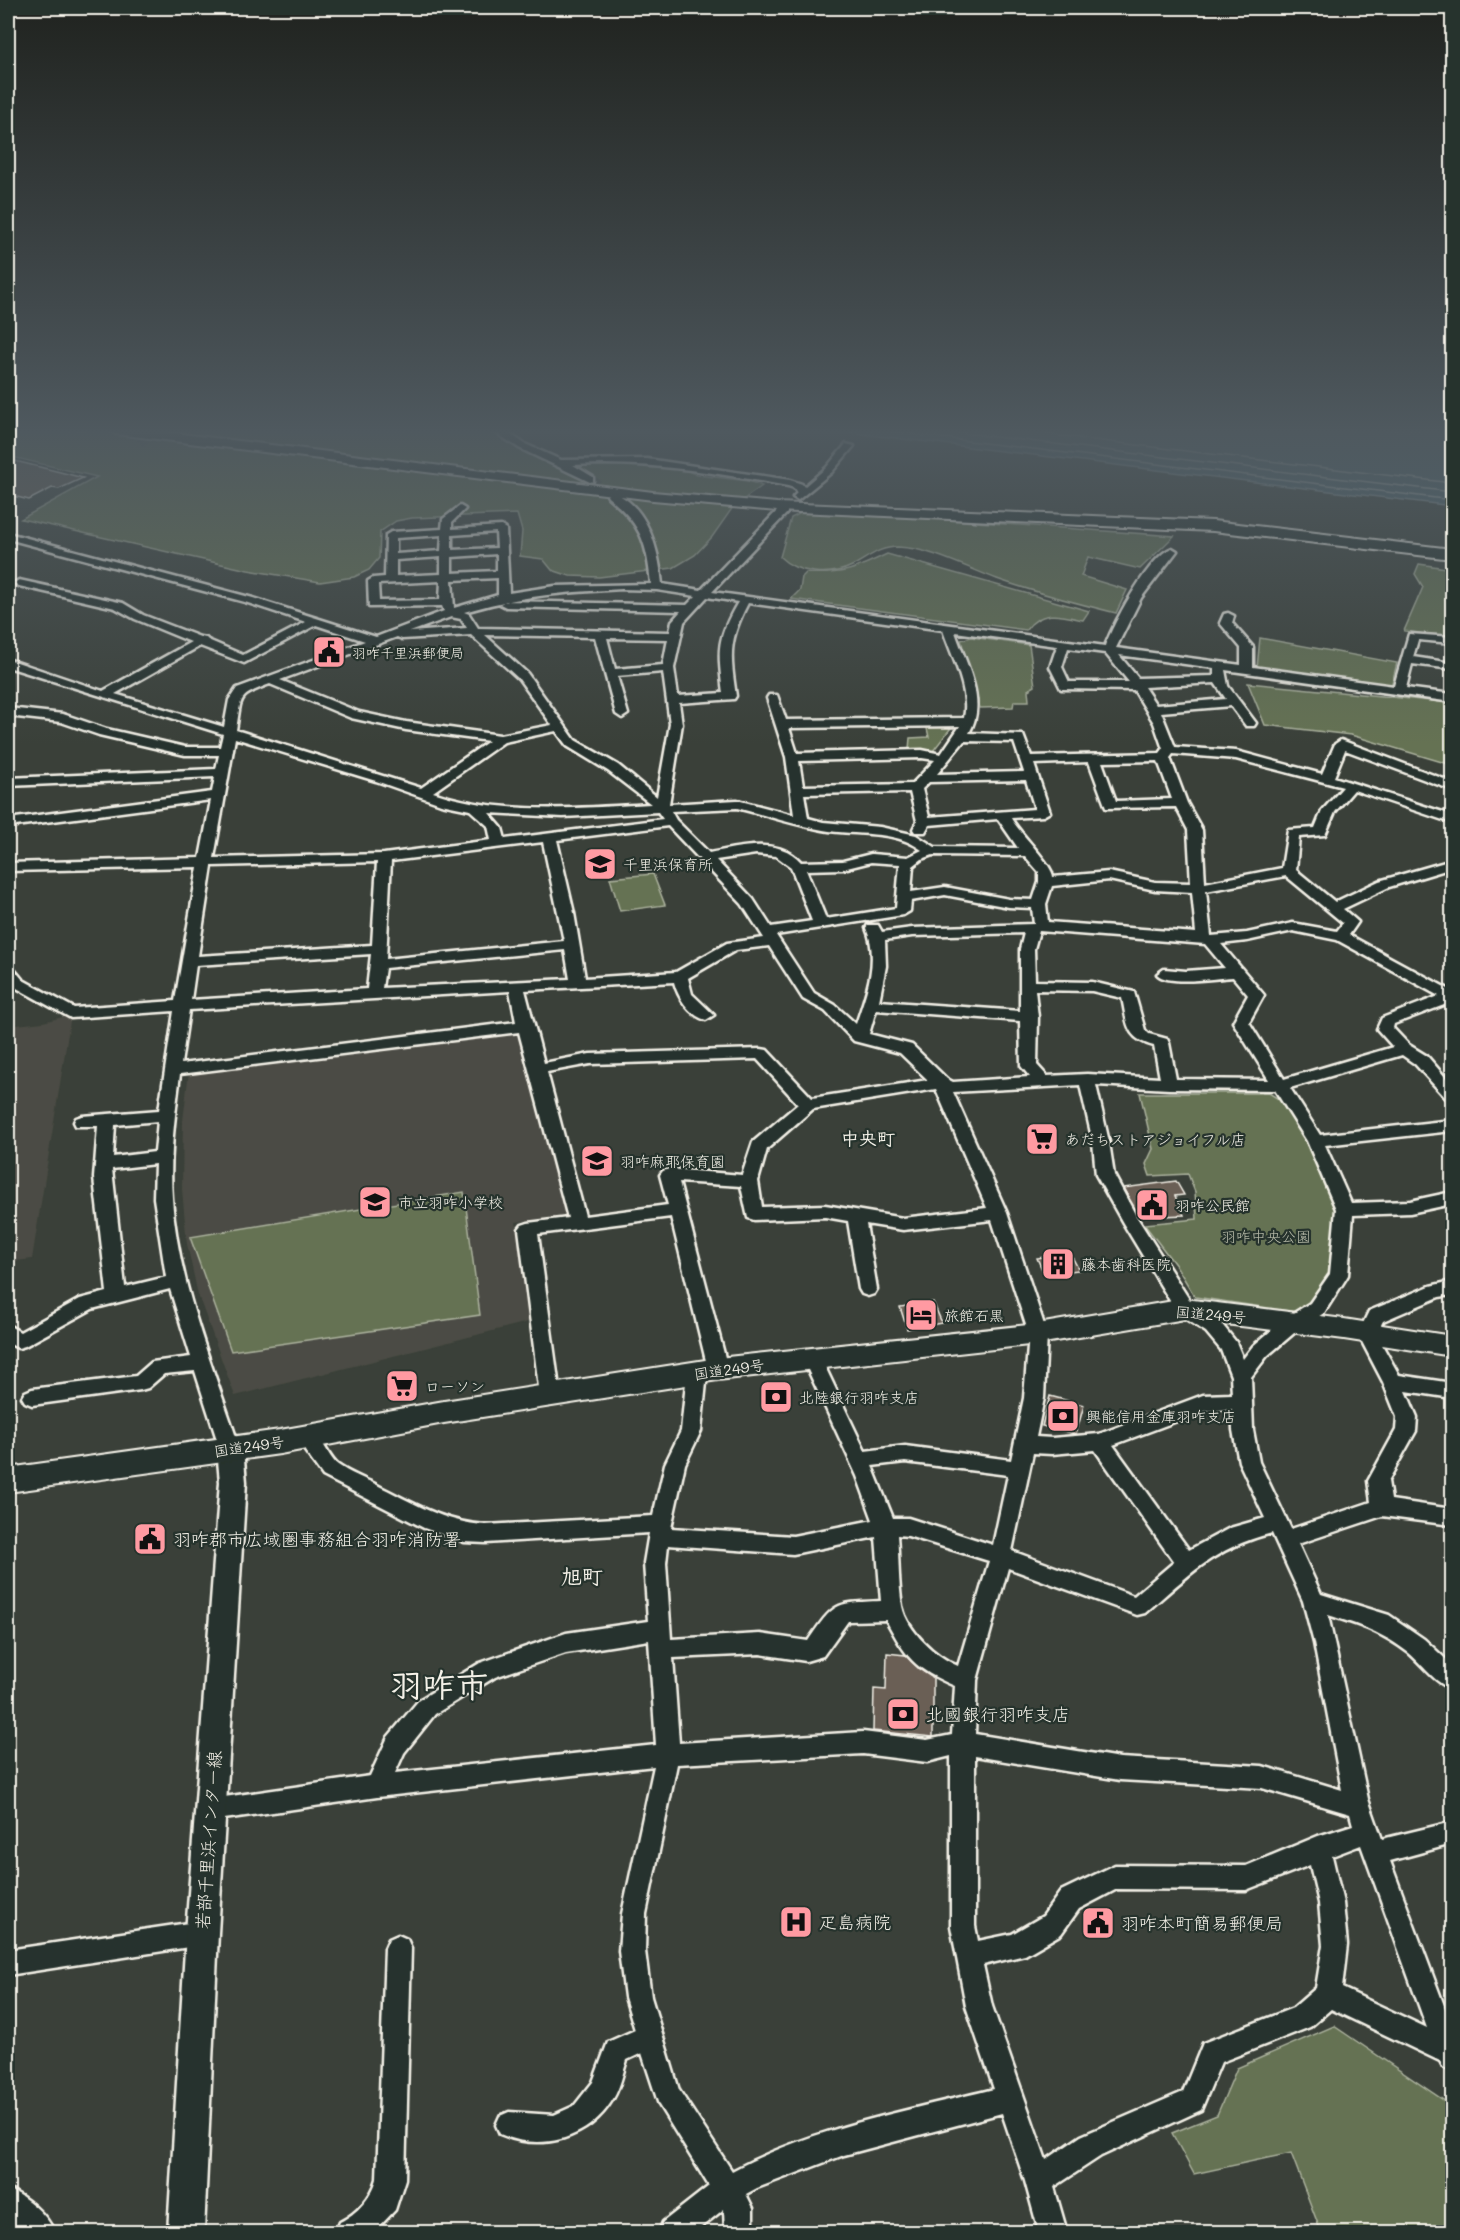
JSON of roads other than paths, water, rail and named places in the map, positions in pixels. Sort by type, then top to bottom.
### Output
[{"type":"highway","points":[[1287,535],[1452,559]]},
{"type":"highway","points":[[1294,535],[1452,554]]},
{"type":"highway","points":[[1346,535],[1452,548]]},
{"type":"highway","name":"国道249号","points":[[8,1480],[307,1438],[444,1412],[708,1371],[1038,1334],[1185,1309],[1452,1346]]},
{"type":"main road","name":"若部千里浜インター線","points":[[186,2232],[202,1933],[233,1482],[230,1449]]},
{"type":"street","points":[[390,580],[391,535]]},
{"type":"street","points":[[447,535],[448,608]]},
{"type":"street","points":[[501,535],[504,597]]},
{"type":"street","points":[[644,535],[655,568],[657,587]]},
{"type":"street","points":[[662,807],[676,724],[668,668],[678,621],[761,535]]},
{"type":"street","points":[[8,536],[239,597],[377,640]]},
{"type":"street","points":[[391,557],[501,551]]},
{"type":"street","points":[[1109,650],[1121,618],[1172,551]]},
{"type":"street","points":[[503,574],[373,581],[372,605],[448,608],[555,589],[592,586],[657,587],[1109,650],[1220,672]]},
{"type":"street","points":[[19,583],[119,605],[139,617],[202,640],[244,659],[314,622]]},
{"type":"street","points":[[671,700],[730,696],[724,656],[730,626],[745,599]]},
{"type":"street","points":[[481,603],[690,608]]},
{"type":"street","points":[[448,608],[465,616],[474,631],[522,676],[572,743],[613,768],[662,807],[671,822],[748,902],[808,996],[830,1008],[861,1037],[906,1049],[941,1083],[998,1213],[1038,1334],[1034,1398],[1020,1469],[1001,1556],[982,1616],[966,1680],[963,1743],[965,1811],[963,1926],[980,2006],[1039,2181],[1053,2232]]},
{"type":"street","points":[[230,1449],[176,1281],[163,1198],[163,1156],[165,1115],[205,862],[238,694],[269,680],[392,635],[448,608]]},
{"type":"street","points":[[1228,616],[1226,623],[1247,647],[1247,670]]},
{"type":"street","points":[[796,790],[915,788],[926,778],[960,737],[969,722],[973,708],[948,628]]},
{"type":"street","points":[[392,635],[474,631],[674,636]]},
{"type":"street","points":[[600,635],[622,714]]},
{"type":"street","points":[[1399,690],[1413,636],[1452,640]]},
{"type":"street","points":[[104,695],[202,640]]},
{"type":"street","points":[[1064,644],[1056,667],[1065,686],[1137,684],[1247,670],[1452,698]]},
{"type":"street","points":[[1109,650],[1137,684],[1166,732],[1166,754],[1180,803],[1195,830],[1195,861],[1207,940],[1238,972],[1256,995],[1240,1022],[1316,1140],[1345,1209],[1339,1275],[1317,1308],[1293,1323],[1260,1351],[1241,1376]]},
{"type":"street","points":[[1407,660],[1452,666]]},
{"type":"street","points":[[8,663],[104,695],[424,792],[446,801],[474,807],[563,813],[737,804],[823,826],[880,831],[916,839],[932,851]]},
{"type":"street","points":[[611,673],[668,668]]},
{"type":"street","points":[[1220,672],[1222,686],[1250,723]]},
{"type":"street","points":[[269,680],[355,715],[406,726],[500,739],[560,727]]},
{"type":"street","points":[[773,698],[792,757],[802,821]]},
{"type":"street","points":[[1152,709],[1235,702]]},
{"type":"street","points":[[8,712],[63,718],[103,732],[185,751],[226,751]]},
{"type":"street","points":[[781,724],[969,722]]},
{"type":"street","points":[[924,821],[1043,812],[1019,738],[960,737]]},
{"type":"street","points":[[424,792],[500,739]]},
{"type":"street","points":[[1327,778],[1341,744],[1452,786]]},
{"type":"street","points":[[792,757],[922,753],[942,758]]},
{"type":"street","points":[[1028,760],[1095,760],[1166,754],[1236,755],[1351,785],[1452,819]]},
{"type":"street","points":[[1095,760],[1111,805],[1180,803]]},
{"type":"street","points":[[8,782],[223,773]]},
{"type":"street","points":[[926,778],[1031,776]]},
{"type":"street","points":[[1289,871],[1293,833],[1320,832],[1329,811],[1351,785]]},
{"type":"street","points":[[915,788],[924,821],[916,839]]},
{"type":"street","points":[[8,823],[219,795]]},
{"type":"street","points":[[474,807],[497,828],[500,834],[498,845]]},
{"type":"street","points":[[1002,814],[1028,852],[1046,871],[1037,927],[1027,949],[1030,1017],[1029,1066],[1042,1080]]},
{"type":"street","points":[[8,867],[384,858],[671,822]]},
{"type":"street","points":[[549,837],[573,945],[578,983]]},
{"type":"street","points":[[706,858],[762,850],[783,852],[792,857],[821,924]]},
{"type":"street","points":[[8,971],[18,983],[71,1013],[374,993],[661,979],[680,976],[732,946],[821,924],[903,910],[906,865],[917,856],[932,851],[1028,852]]},
{"type":"street","points":[[374,993],[384,858]]},
{"type":"street","points":[[797,866],[843,864],[871,858],[910,861]]},
{"type":"street","points":[[1333,908],[1384,884],[1452,864]]},
{"type":"street","points":[[1046,882],[1109,876],[1155,886],[1198,888],[1289,871]]},
{"type":"street","points":[[1289,871],[1351,922],[1341,936]]},
{"type":"street","points":[[903,898],[945,891],[1009,903],[1039,904]]},
{"type":"street","points":[[861,1037],[879,972],[879,937],[866,918]]},
{"type":"street","points":[[879,937],[912,932],[1037,927],[1207,940],[1247,937],[1293,927],[1341,936],[1452,997]]},
{"type":"street","points":[[190,961],[378,956],[573,945]]},
{"type":"street","points":[[1164,974],[1186,976],[1238,972]]},
{"type":"street","points":[[680,976],[685,996],[706,1015]]},
{"type":"street","points":[[1028,986],[1083,984],[1109,987],[1129,995],[1137,1031],[1143,1038],[1161,1043],[1169,1084]]},
{"type":"street","points":[[517,987],[525,1026],[578,1221]]},
{"type":"street","points":[[1452,997],[1387,1021],[1385,1029],[1403,1048],[1421,1060],[1452,1094]]},
{"type":"street","points":[[868,1005],[1030,1017]]},
{"type":"street","points":[[172,1070],[525,1026]]},
{"type":"street","points":[[998,1213],[903,1224],[825,1211],[754,1214],[748,1181],[759,1146],[808,1104],[941,1083],[952,1087],[1087,1079],[1169,1084],[1280,1085],[1392,1054],[1403,1048]]},
{"type":"street","points":[[538,1070],[590,1059],[761,1054],[808,1104]]},
{"type":"street","points":[[1087,1079],[1101,1142],[1105,1175],[1129,1219],[1185,1309],[1214,1327],[1229,1347],[1241,1376],[1243,1430],[1249,1462],[1314,1600],[1359,1806],[1451,2055]]},
{"type":"street","points":[[82,1122],[165,1115]]},
{"type":"street","points":[[107,1120],[103,1178],[117,1296]]},
{"type":"street","points":[[1316,1140],[1452,1125]]},
{"type":"street","points":[[104,1164],[163,1156]]},
{"type":"street","points":[[739,2232],[739,2208],[668,2096],[638,1997],[632,1951],[634,1914],[668,1754],[655,1563],[675,1464],[691,1431],[708,1371],[679,1210],[669,1175],[748,1181]]},
{"type":"street","points":[[1345,1209],[1410,1207],[1452,1198]]},
{"type":"street","points":[[550,1395],[528,1229],[679,1210]]},
{"type":"street","points":[[856,1215],[868,1289]]},
{"type":"street","points":[[11,1340],[87,1304],[176,1281]]},
{"type":"street","points":[[1382,1507],[1378,1481],[1406,1431],[1407,1417],[1393,1382],[1367,1334],[1376,1316],[1436,1291],[1452,1288]]},
{"type":"street","points":[[812,1359],[859,1460],[886,1526],[892,1610],[914,1649],[939,1669],[966,1680]]},
{"type":"street","points":[[32,1397],[141,1383],[159,1367],[201,1363]]},
{"type":"street","points":[[1393,1382],[1452,1390]]},
{"type":"street","points":[[1025,1444],[1052,1446],[1100,1442],[1203,1402],[1242,1401]]},
{"type":"street","points":[[307,1438],[330,1470],[431,1522],[464,1533],[660,1530],[793,1545],[886,1526],[908,1527],[1001,1556],[1137,1606],[1187,1564],[1230,1538],[1282,1531],[1382,1507],[1452,1516]]},
{"type":"street","points":[[1100,1442],[1187,1564]]},
{"type":"street","points":[[859,1460],[905,1454],[1020,1469]]},
{"type":"street","points":[[1314,1600],[1381,1622],[1416,1646],[1452,1679]]},
{"type":"street","points":[[377,1786],[396,1745],[427,1707],[488,1670],[566,1643],[661,1639],[760,1644],[806,1651],[815,1649],[837,1617],[844,1612],[892,1610]]},
{"type":"street","points":[[210,1810],[377,1786],[668,1754],[863,1743],[927,1751],[963,1743],[1120,1769],[1262,1777],[1359,1806]]},
{"type":"street","points":[[969,1955],[1016,1946],[1053,1925],[1070,1900],[1115,1877],[1246,1878],[1367,1830]]},
{"type":"street","points":[[1375,1853],[1452,1833]]},
{"type":"street","points":[[1039,2181],[1091,2146],[1192,2101],[1212,2052],[1301,2018],[1328,1995],[1335,1945],[1331,1903],[1318,1848]]},
{"type":"street","points":[[8,1963],[202,1933]]},
{"type":"street","points":[[350,2232],[360,2227],[385,2200],[391,2179],[398,1948]]},
{"type":"street","points":[[1328,1995],[1451,2055]]},
{"type":"street","points":[[509,2125],[556,2130],[583,2115],[604,2090],[617,2051],[650,2036]]},
{"type":"street","points":[[673,2232],[727,2189],[747,2178],[834,2145],[1011,2098]]},
{"type":"street","points":[[8,2203],[40,2232]]},
{"type":"place","name":"羽咋千里浜郵便局","points":[[329,652]]},
{"type":"place","name":"千里浜保育所","points":[[600,864]]},
{"type":"place","name":"あだちストアジョイフル店","points":[[1042,1139]]},
{"type":"place","name":"羽咋麻耶保育園","points":[[597,1161]]},
{"type":"place","name":"市立羽咋小学校","points":[[375,1202]]},
{"type":"place","name":"羽咋公民館","points":[[1152,1205]]},
{"type":"place","name":"藤本歯科医院","points":[[1058,1264]]},
{"type":"place","name":"旅館石黒","points":[[921,1315]]},
{"type":"place","name":"ローソン","points":[[402,1386]]},
{"type":"place","name":"北陸銀行羽咋支店","points":[[776,1397]]},
{"type":"place","name":"興能信用金庫羽咋支店","points":[[1063,1416]]},
{"type":"place","name":"羽咋郡市広域圏事務組合羽咋消防署","points":[[150,1539]]},
{"type":"place","name":"北國銀行羽咋支店","points":[[903,1714]]},
{"type":"place","name":"疋島病院","points":[[796,1922]]},
{"type":"place","name":"羽咋本町簡易郵便局","points":[[1098,1923]]},
{"type":"district","name":"中央町","points":[[868,1138]]},
{"type":"district","name":"旭町","points":[[582,1575]]},
{"type":"district","name":"羽咋市","points":[[439,1683]]},
{"type":"park label","name":"羽咋中央公園","points":[[1266,1236]]}]
